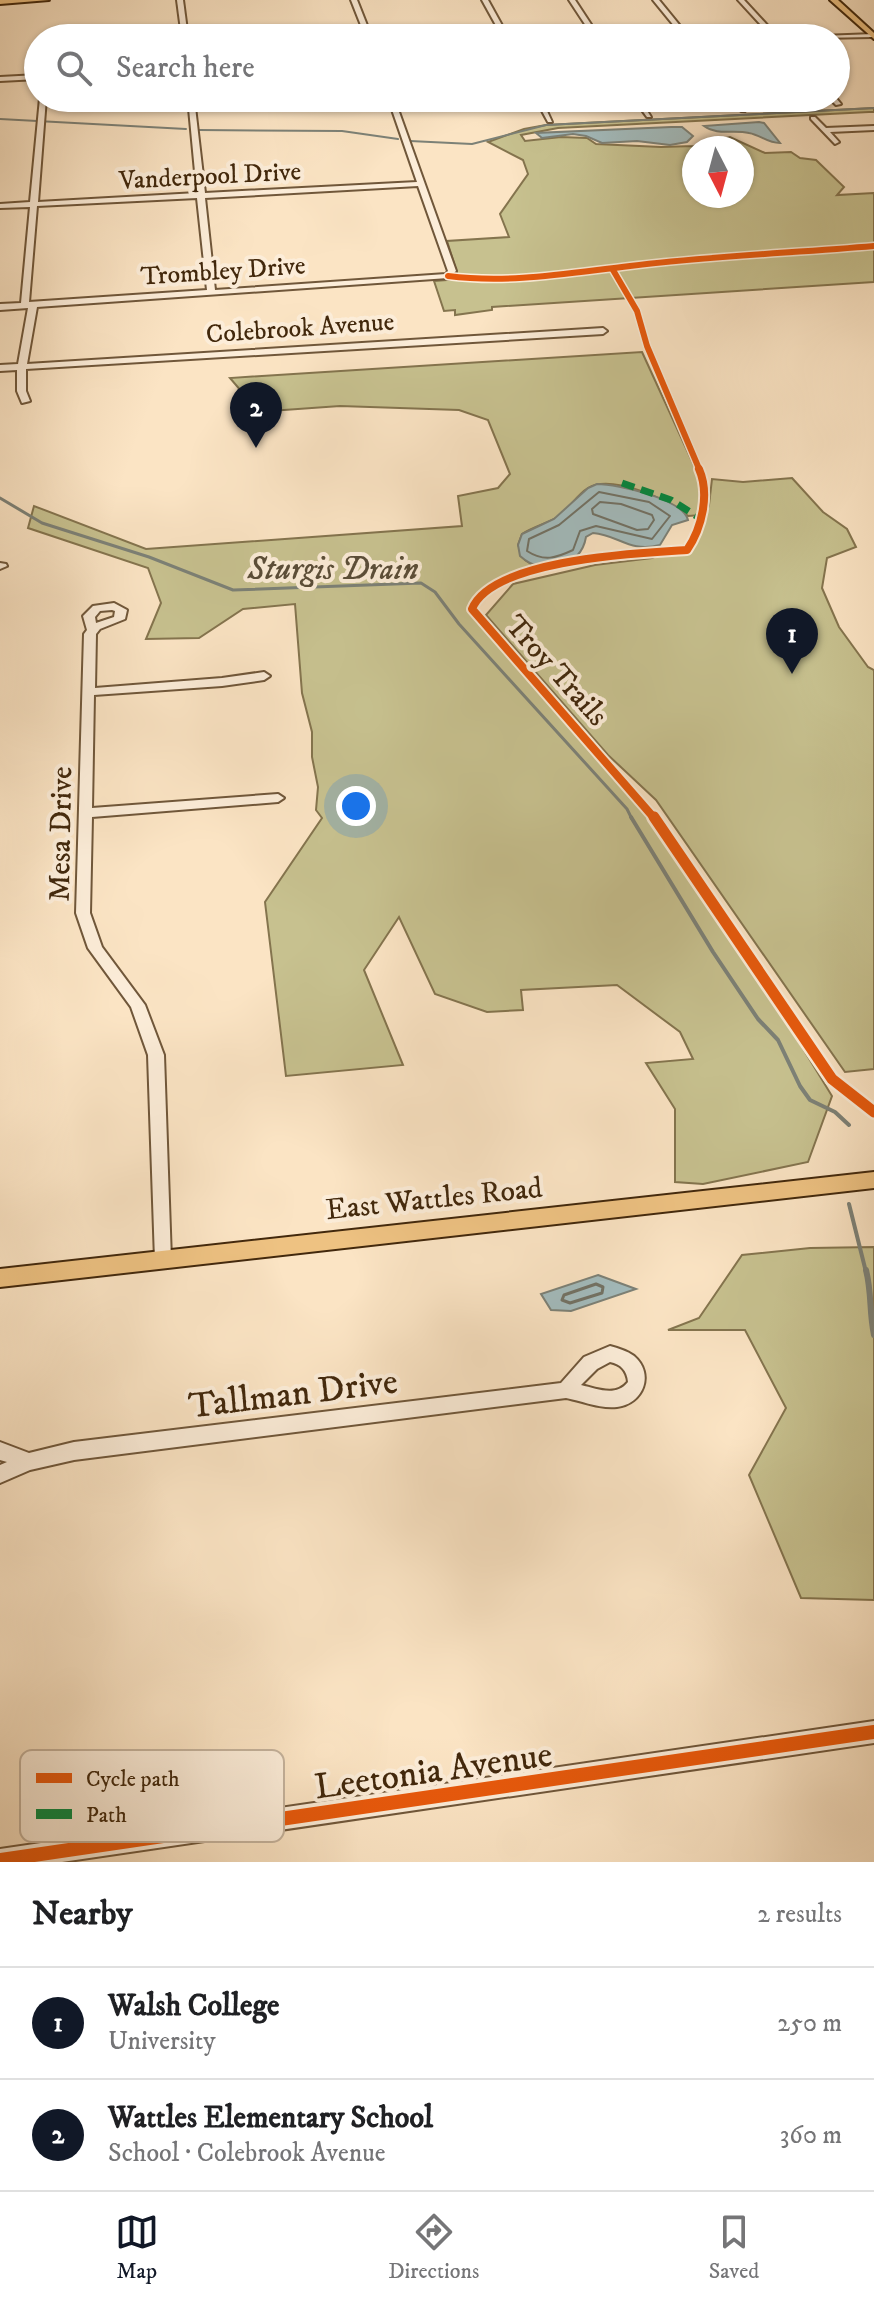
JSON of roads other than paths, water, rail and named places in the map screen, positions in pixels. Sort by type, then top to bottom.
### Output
[{"type":"main road","points":[[0,2],[45,0]]},
{"type":"main road","points":[[834,0],[873,36]]},
{"type":"main road","name":"East Wattles Road","points":[[0,1278],[874,1180]]},
{"type":"street","points":[[180,0],[183,24]]},
{"type":"street","points":[[354,0],[363,24]]},
{"type":"street","points":[[485,0],[498,24]]},
{"type":"street","points":[[572,0],[588,24]]},
{"type":"street","points":[[656,0],[676,24]]},
{"type":"street","points":[[741,0],[763,24]]},
{"type":"street","points":[[850,37],[873,36]]},
{"type":"street","points":[[0,79],[24,78]]},
{"type":"street","points":[[25,401],[20,391],[22,367],[32,327],[29,305],[33,204],[42,112]]},
{"type":"street","points":[[192,112],[211,293]]},
{"type":"street","points":[[396,112],[422,184]]},
{"type":"street","points":[[545,112],[550,121]]},
{"type":"street","points":[[646,112],[649,116]]},
{"type":"street","points":[[813,118],[835,142]]},
{"type":"street","points":[[825,130],[874,128]]},
{"type":"street","name":"Vanderpool Drive","points":[[0,206],[422,184]]},
{"type":"street","name":"Trombley Drive","points":[[0,307],[448,276],[452,271],[422,184]]},
{"type":"street","name":"Colebrook Avenue","points":[[0,368],[603,331]]},
{"type":"street","name":"Mesa Drive","points":[[92,629],[85,923],[102,961],[138,1005],[156,1055],[163,1260]]},
{"type":"street","points":[[90,692],[264,676]]},
{"type":"street","points":[[86,813],[278,798]]},
{"type":"street","name":"Tallman Drive","points":[[0,1474],[29,1462],[74,1451],[566,1390]]},
{"type":"street","points":[[0,1451],[29,1462]]},
{"type":"street","name":"Leetonia Avenue","points":[[284,1818],[874,1732]]},
{"type":"street","name":"Leetonia Avenue","points":[[0,1860],[123,1842]]},
{"type":"water","points":[[764,123],[780,143],[749,133],[715,131],[704,126]]},
{"type":"water","points":[[682,127],[693,136],[682,136],[682,143],[670,145],[637,141],[602,143],[573,134],[542,138],[536,133]]},
{"type":"water","points":[[597,484],[663,499],[684,512],[688,520],[672,525],[660,545],[640,547],[593,533],[586,537],[577,556],[560,566],[539,566],[520,556],[518,545],[522,534],[554,519],[588,488]]},
{"type":"water","points":[[598,1275],[636,1289],[571,1311],[551,1310],[541,1294]]},
{"type":"waterway","points":[[850,109],[874,108]]},
{"type":"waterway","points":[[410,141],[472,144],[546,125],[797,112]]},
{"type":"waterway","points":[[0,119],[186,129]]},
{"type":"waterway","points":[[199,130],[342,131],[398,139]]},
{"type":"waterway","name":"Sturgis Drain","points":[[0,498],[42,523],[149,557],[233,590],[421,583],[435,592],[459,624],[631,817]]},
{"type":"waterway","name":"Sturgis Drain","points":[[631,817],[713,952],[758,1019],[778,1040],[800,1086],[810,1100],[835,1112],[849,1125]]},
{"type":"waterway","name":"Sturgis Drain","points":[[849,1204],[866,1272]]},
{"type":"waterway","name":"Sturgis Drain","points":[[866,1270],[874,1335]]},
{"type":"place","name":"Wattles Elementary School","points":[[256,448]]},
{"type":"place","name":"Walsh College","points":[[792,674]]}]
